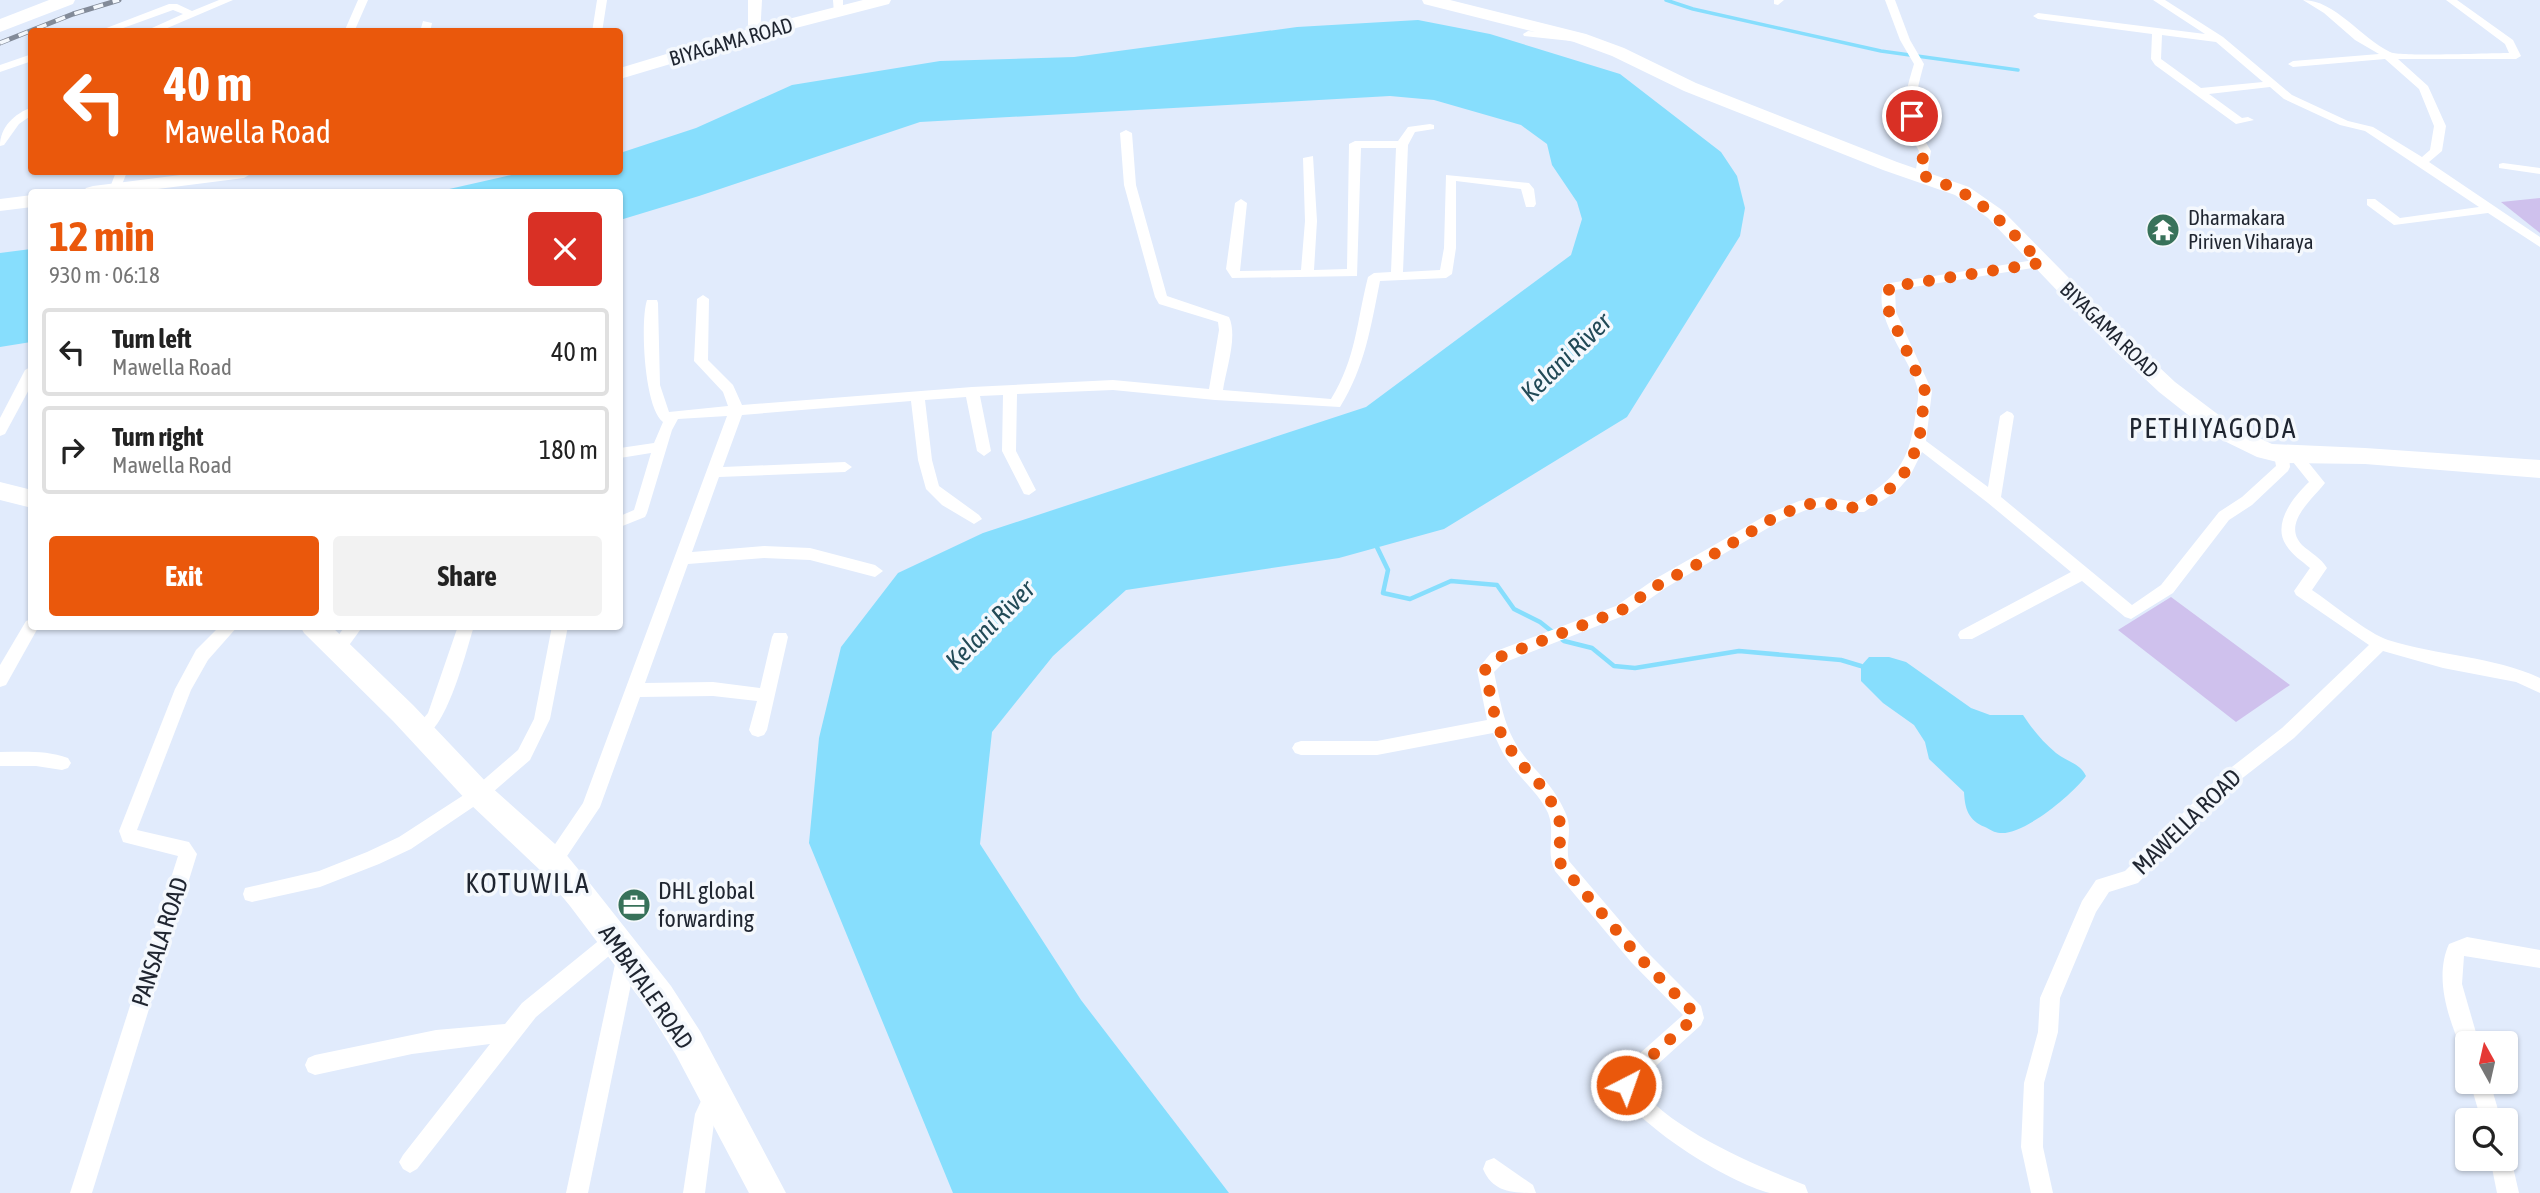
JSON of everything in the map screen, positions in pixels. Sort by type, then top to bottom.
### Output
[{"type":"highway","points":[[0,20],[52,0]]},
{"type":"highway","points":[[0,26],[66,0]]},
{"type":"main road","name":"BIYAGAMA ROAD","points":[[623,73],[838,6],[883,0]]},
{"type":"main road","name":"BIYAGAMA ROAD","points":[[1430,0],[1580,38],[1618,52],[1690,87],[1890,166],[1921,175],[1978,200],[1995,214],[2143,366],[2194,410],[2224,431],[2265,451],[2288,455],[2365,456],[2540,469]]},
{"type":"main road","points":[[100,189],[118,181],[197,176]]},
{"type":"main road","points":[[0,205],[28,202]]},
{"type":"main road","points":[[0,491],[28,498]]},
{"type":"main road","name":"AMBATALE ROAD","points":[[317,630],[421,732],[479,794],[553,862],[620,947],[688,1043],[768,1193]]},
{"type":"street","points":[[158,28],[228,0]]},
{"type":"street","points":[[351,28],[363,0]]},
{"type":"street","points":[[598,28],[601,0]]},
{"type":"street","points":[[755,0],[755,33]]},
{"type":"street","points":[[1890,0],[1905,40],[1919,64],[1909,97],[1914,134],[1925,151],[1921,175]]},
{"type":"street","points":[[2158,0],[2219,39],[2271,84],[2300,103],[2344,123],[2369,130],[2422,162],[2540,243]]},
{"type":"street","points":[[2308,0],[2329,11],[2359,38],[2388,56],[2424,88],[2440,126],[2436,150],[2422,162]]},
{"type":"street","points":[[2293,64],[2388,56],[2516,56],[2509,42],[2451,0]]},
{"type":"street","points":[[112,28],[173,6],[191,14]]},
{"type":"street","points":[[2038,16],[2219,39]]},
{"type":"street","points":[[2157,32],[2155,59],[2240,122],[2248,120]]},
{"type":"street","points":[[1528,34],[1580,38]]},
{"type":"street","points":[[0,69],[28,58]]},
{"type":"street","points":[[2197,92],[2271,84]]},
{"type":"street","points":[[0,143],[15,122],[28,113]]},
{"type":"street","points":[[1397,276],[1402,145],[1406,132],[1412,127],[1430,127]]},
{"type":"street","points":[[1126,133],[1130,185],[1161,296],[1164,301],[1224,320],[1226,330],[1215,395]]},
{"type":"street","points":[[1241,203],[1232,269],[1236,275],[1353,273],[1355,144],[1402,145]]},
{"type":"street","points":[[1307,274],[1311,221],[1309,158]]},
{"type":"street","points":[[2503,166],[2540,171]]},
{"type":"street","points":[[623,521],[639,513],[660,447],[674,415],[972,391],[1113,385],[1335,404],[1344,390],[1362,337],[1374,277],[1446,274],[1450,248],[1450,177],[1525,186],[1528,188],[1530,204]]},
{"type":"street","points":[[2371,202],[2398,222],[2490,209]]},
{"type":"street","points":[[1797,1193],[1726,1163],[1678,1135],[1631,1096],[1626,1085],[1628,1077],[1694,1018],[1694,1013],[1638,956],[1561,865],[1558,853],[1562,830],[1558,816],[1546,791],[1515,757],[1497,726],[1485,670],[1497,658],[1622,610],[1661,583],[1775,517],[1804,505],[1823,502],[1859,508],[1891,488],[1905,472],[1919,443],[1925,391],[1889,312],[1889,287],[2041,263]]},
{"type":"street","points":[[553,862],[591,807],[736,411],[735,399],[729,387],[714,376],[701,361],[700,339],[705,320],[703,299]]},
{"type":"street","points":[[652,303],[653,385],[662,414],[670,420]]},
{"type":"street","points":[[0,431],[28,378]]},
{"type":"street","points":[[1010,390],[1009,452],[1029,490]]},
{"type":"street","points":[[972,391],[985,451]]},
{"type":"street","points":[[918,396],[918,414],[928,460],[927,478],[932,488],[974,519]]},
{"type":"street","points":[[1993,499],[2007,416]]},
{"type":"street","points":[[1919,443],[1993,499],[2131,613],[2166,589],[2224,516],[2246,501],[2283,467],[2288,455],[2318,483],[2308,489],[2300,501],[2288,531],[2293,545],[2319,568],[2302,592],[2380,644],[2442,661],[2519,676],[2540,685]]},
{"type":"street","points":[[623,453],[660,447]]},
{"type":"street","points":[[714,472],[845,467]]},
{"type":"street","points":[[682,559],[775,552],[810,554],[875,571]]},
{"type":"street","points":[[1966,635],[2082,574]]},
{"type":"street","points":[[0,680],[29,630]]},
{"type":"street","name":"PANSALA ROAD","points":[[81,1193],[188,854],[183,848],[130,836],[128,831],[183,689],[202,655],[226,630]]},
{"type":"street","points":[[336,650],[352,630]]},
{"type":"street","points":[[421,732],[435,716],[465,630]]},
{"type":"street","points":[[252,894],[320,878],[373,858],[405,843],[479,794],[524,755],[542,719],[560,630]]},
{"type":"street","points":[[758,730],[780,637]]},
{"type":"street","name":"MAWELLA ROAD","points":[[2042,1193],[2032,1147],[2034,1083],[2048,1032],[2050,998],[2090,907],[2103,886],[2131,877],[2225,782],[2288,733],[2380,644]]},
{"type":"street","points":[[634,690],[713,690],[766,695]]},
{"type":"street","points":[[1301,748],[1377,748],[1497,726]]},
{"type":"street","points":[[0,759],[36,759],[62,763]]},
{"type":"street","points":[[2466,1031],[2453,978],[2452,959],[2456,950],[2467,946],[2477,947],[2540,959]]},
{"type":"street","points":[[410,1162],[529,1010],[620,947]]},
{"type":"street","points":[[577,1193],[620,947]]},
{"type":"street","points":[[315,1065],[415,1041],[471,1034],[510,1034]]},
{"type":"street","points":[[694,1193],[705,1114],[714,1095]]},
{"type":"street","points":[[1494,1169],[1525,1193]]},
{"type":"street","points":[[2503,1171],[2508,1193]]},
{"type":"shaded area","points":[[2540,198],[2540,233],[2501,202]]},
{"type":"shaded area","points":[[2171,597],[2290,685],[2236,722],[2118,630]]},
{"type":"water","name":"Kelani River","points":[[1418,20],[1490,34],[1620,74],[1721,152],[1737,176],[1745,208],[1740,236],[1627,417],[1444,529],[1339,558],[1126,590],[1053,656],[992,732],[980,844],[1081,1000],[1229,1193],[953,1193],[809,843],[819,738],[841,647],[898,573],[983,533],[1366,407],[1571,255],[1582,219],[1577,202],[1552,165],[1547,144],[1521,125],[1434,100],[1390,96],[920,122],[623,219],[623,189],[449,189],[512,175],[623,175],[623,152],[696,128],[792,85],[940,61],[1074,57],[1297,27]]},
{"type":"water","points":[[28,249],[28,342],[0,347],[0,253]]},
{"type":"water","points":[[1869,657],[1889,657],[1906,662],[1971,708],[1990,715],[2023,715],[2046,744],[2080,768],[2086,776],[2059,803],[2022,828],[2000,833],[1979,824],[1968,813],[1964,792],[1929,759],[1925,742],[1914,725],[1883,703],[1861,681],[1861,666]]},
{"type":"waterway","points":[[1666,0],[1693,9],[1881,51],[2018,70]]},
{"type":"waterway","points":[[1375,543],[1388,570],[1383,593],[1410,599],[1451,581],[1497,585],[1514,609],[1540,622],[1564,641],[1592,648],[1614,666],[1635,668],[1739,651],[1841,660],[1861,666]]},
{"type":"railway","points":[[38,28],[119,0]]},
{"type":"railway","points":[[0,43],[28,32]]},
{"type":"place","name":"Dharmakara Piriven Viharaya","points":[[2163,230]]},
{"type":"place","name":"DHL global forwarding","points":[[634,905]]},
{"type":"district","name":"PETHIYAGODA","points":[[2213,428]]},
{"type":"district","name":"KOTUWILA","points":[[528,883]]},
{"type":"route","points":[[1626,1085],[1628,1077],[1694,1018],[1694,1013],[1638,956],[1561,865],[1558,853],[1562,830],[1558,816],[1546,791],[1515,757],[1497,726],[1485,670],[1497,658],[1622,610],[1661,583],[1775,517],[1804,505],[1823,502],[1859,508],[1891,488],[1905,472],[1919,443],[1925,391],[1889,312],[1889,287],[2041,263],[1995,214],[1978,200],[1945,183],[1921,175],[1925,151],[1914,134],[1912,116]]}]
